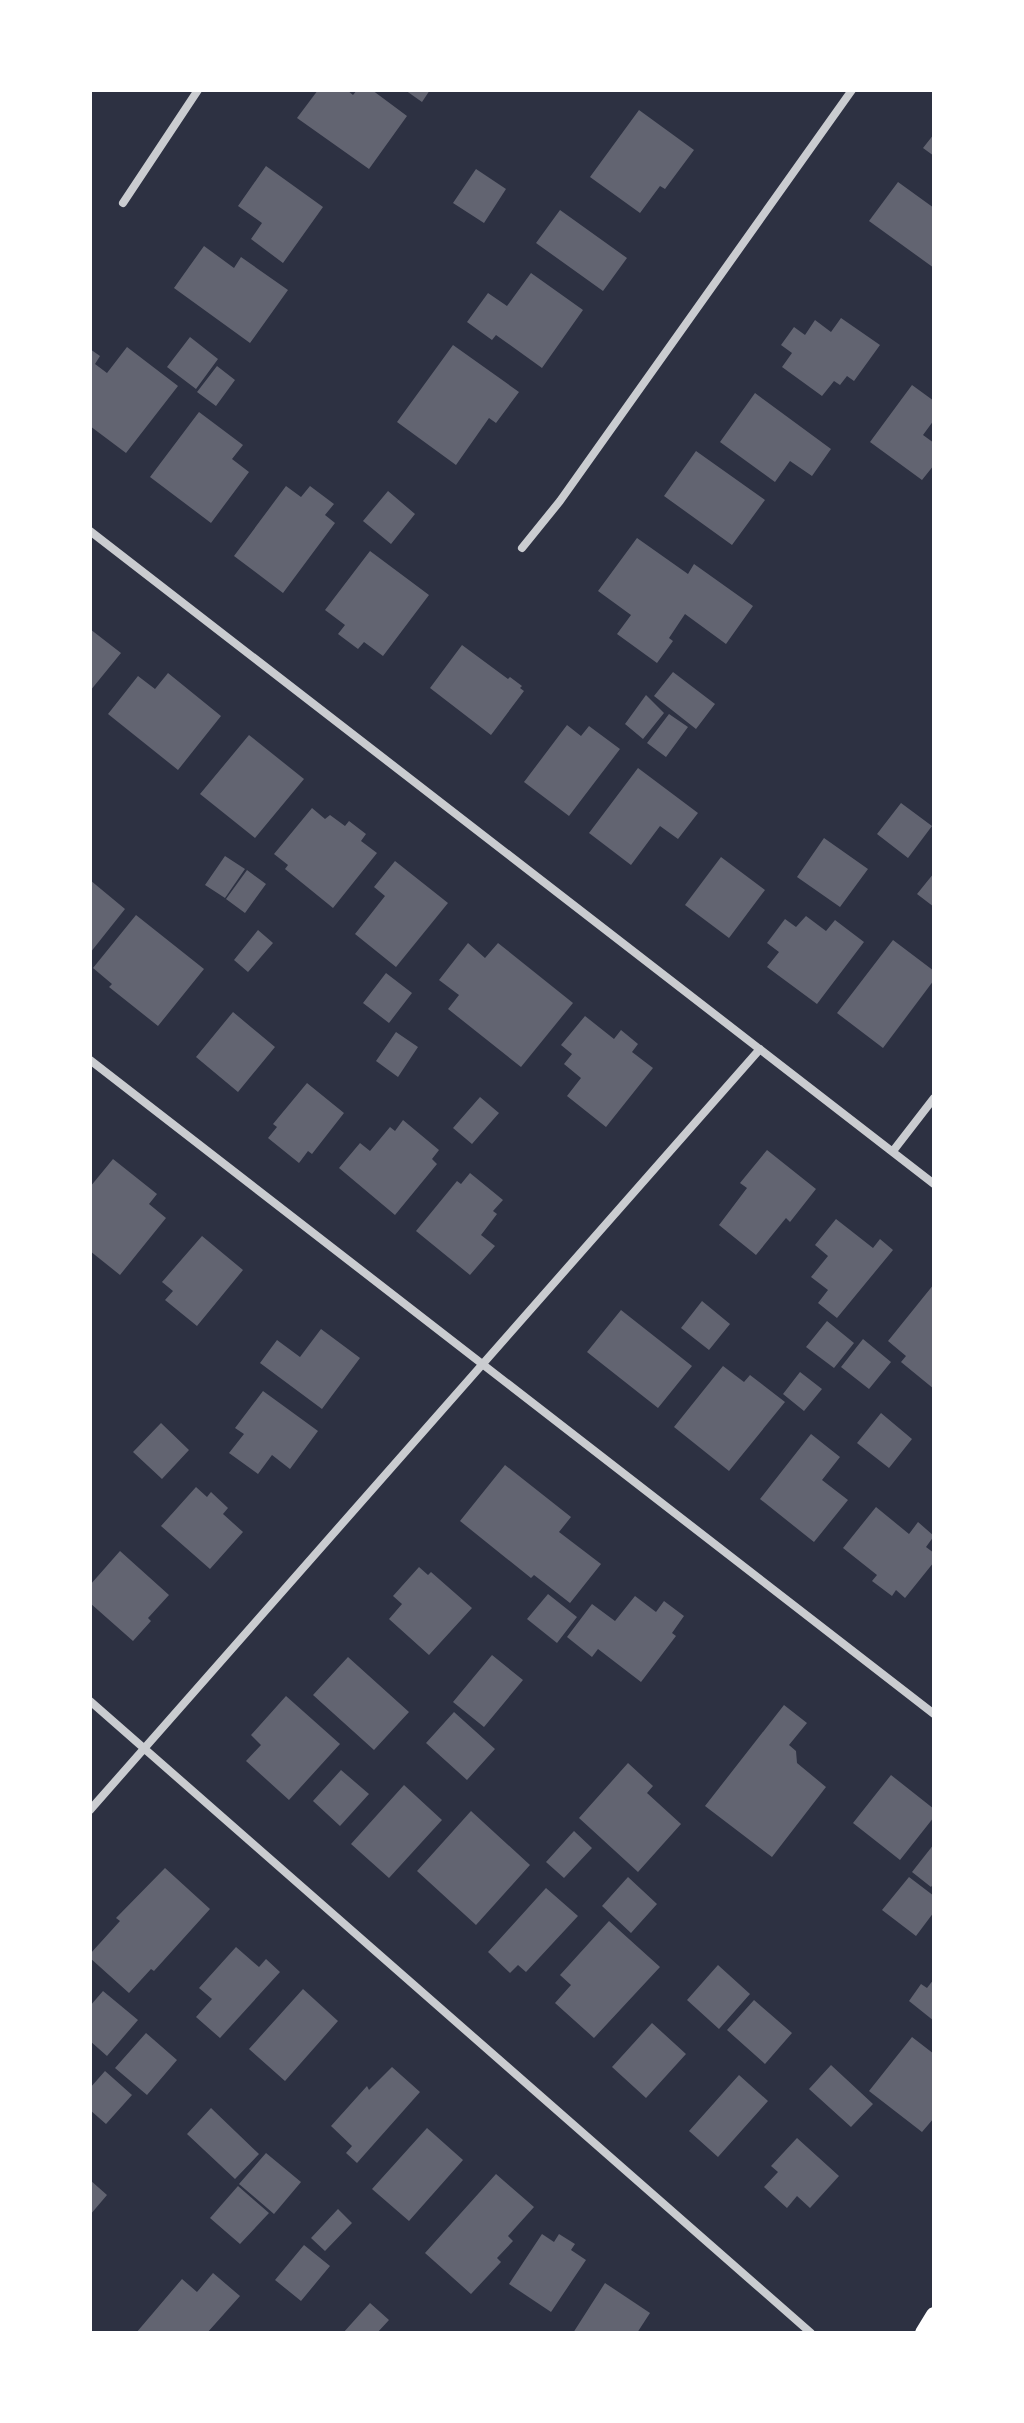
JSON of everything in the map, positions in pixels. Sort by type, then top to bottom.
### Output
[{"type":"main road","points":[[923,2333],[934,2315]]},
{"type":"street","points":[[123,203],[198,90]]},
{"type":"street","points":[[522,548],[569,488],[852,90]]},
{"type":"street","points":[[90,531],[934,1184]]},
{"type":"street","points":[[90,1810],[760,1049]]},
{"type":"street","points":[[90,1060],[934,1714]]},
{"type":"street","points":[[893,1151],[934,1098]]},
{"type":"street","points":[[90,1701],[811,2333]]},
{"type":"building","points":[[318,90],[347,90],[353,95],[357,90],[372,90],[407,116],[369,169],[297,118]]},
{"type":"building","points":[[405,90],[430,90],[422,102]]},
{"type":"building","points":[[639,110],[694,150],[665,189],[660,186],[640,213],[590,177]]},
{"type":"building","points":[[934,134],[934,156],[923,148]]},
{"type":"building","points":[[266,166],[323,207],[283,263],[251,239],[262,223],[238,206]]},
{"type":"building","points":[[476,169],[506,189],[484,223],[453,203]]},
{"type":"building","points":[[898,182],[934,208],[934,268],[869,221]]},
{"type":"building","points":[[560,210],[627,258],[603,291],[536,243]]},
{"type":"building","points":[[204,246],[234,268],[241,257],[288,290],[250,343],[174,288]]},
{"type":"building","points":[[531,273],[583,310],[542,368],[496,335],[492,340],[467,322],[488,293],[507,306]]},
{"type":"building","points":[[841,318],[880,345],[854,381],[847,376],[840,385],[834,381],[822,396],[782,367],[792,353],[781,345],[794,327],[805,335],[815,320],[831,332]]},
{"type":"building","points":[[190,337],[218,359],[196,389],[167,367]]},
{"type":"building","points":[[453,345],[519,392],[496,423],[489,418],[456,465],[397,422]]},
{"type":"building","points":[[127,347],[178,386],[126,453],[90,426],[90,349],[100,356],[95,364],[107,373]]},
{"type":"building","points":[[217,366],[235,380],[216,406],[197,392]]},
{"type":"building","points":[[912,385],[934,401],[934,420],[923,435],[934,443],[934,465],[922,480],[870,442]]},
{"type":"building","points":[[755,393],[831,449],[812,476],[790,461],[775,482],[720,442]]},
{"type":"building","points":[[199,412],[243,445],[232,459],[249,472],[211,523],[150,477]]},
{"type":"building","points":[[696,451],[765,500],[732,545],[664,496]]},
{"type":"building","points":[[286,486],[301,497],[310,486],[334,504],[325,515],[335,523],[283,593],[234,556]]},
{"type":"building","points":[[388,491],[415,514],[391,544],[363,521]]},
{"type":"building","points":[[637,538],[688,574],[694,564],[753,606],[726,644],[685,614],[669,638],[673,641],[657,663],[617,634],[631,615],[598,591]]},
{"type":"building","points":[[370,551],[429,595],[383,656],[364,642],[358,649],[338,634],[345,625],[325,610]]},
{"type":"building","points":[[90,629],[121,653],[90,691]]},
{"type":"building","points":[[462,645],[508,679],[510,677],[524,691],[491,735],[430,688]]},
{"type":"building","points":[[673,672],[715,704],[696,729],[654,696]]},
{"type":"building","points":[[168,673],[221,716],[178,770],[108,714],[138,676],[155,689]]},
{"type":"building","points":[[646,695],[664,713],[643,739],[625,724]]},
{"type":"building","points":[[669,714],[688,727],[666,757],[647,743]]},
{"type":"building","points":[[567,725],[581,736],[589,726],[620,749],[569,816],[524,782]]},
{"type":"building","points":[[249,735],[304,779],[255,838],[200,794]]},
{"type":"building","points":[[638,768],[698,813],[678,839],[660,826],[631,865],[589,833]]},
{"type":"building","points":[[901,803],[932,826],[908,858],[877,834]]},
{"type":"building","points":[[312,808],[325,819],[330,815],[345,826],[349,821],[366,834],[361,841],[377,853],[333,908],[285,869],[288,865],[274,854]]},
{"type":"building","points":[[824,838],[868,869],[840,907],[797,877]]},
{"type":"building","points":[[225,856],[245,869],[225,898],[205,885]]},
{"type":"building","points":[[721,857],[765,890],[729,938],[685,905]]},
{"type":"building","points":[[395,861],[448,903],[396,967],[355,934],[385,896],[374,887]]},
{"type":"building","points":[[247,870],[266,884],[245,913],[226,899]]},
{"type":"building","points":[[934,873],[934,907],[917,894]]},
{"type":"building","points":[[90,880],[125,909],[90,953]]},
{"type":"building","points":[[136,915],[204,969],[158,1026],[109,987],[112,984],[93,968]]},
{"type":"building","points":[[806,916],[826,931],[835,920],[864,942],[817,1004],[767,967],[779,952],[767,943],[785,919],[796,927]]},
{"type":"building","points":[[258,930],[273,943],[248,972],[234,960]]},
{"type":"building","points":[[893,940],[934,971],[934,980],[883,1048],[837,1013]]},
{"type":"building","points":[[468,943],[485,958],[498,943],[573,1003],[521,1067],[448,1009],[459,995],[439,980]]},
{"type":"building","points":[[386,973],[412,993],[389,1023],[363,1003]]},
{"type":"building","points":[[233,1012],[275,1047],[238,1092],[196,1057]]},
{"type":"building","points":[[585,1016],[614,1039],[621,1030],[638,1044],[632,1052],[653,1068],[606,1127],[567,1096],[581,1078],[564,1064],[572,1054],[561,1045]]},
{"type":"building","points":[[396,1032],[418,1047],[398,1077],[376,1061]]},
{"type":"building","points":[[307,1083],[344,1113],[312,1154],[308,1151],[299,1163],[268,1138],[277,1127],[273,1124]]},
{"type":"building","points":[[480,1097],[499,1113],[472,1144],[453,1128]]},
{"type":"building","points":[[403,1120],[439,1150],[432,1159],[437,1164],[395,1215],[339,1168],[360,1143],[370,1151],[390,1127],[395,1131]]},
{"type":"building","points":[[767,1150],[816,1189],[790,1222],[786,1218],[756,1255],[719,1225],[747,1188],[740,1183]]},
{"type":"building","points":[[113,1159],[157,1194],[149,1204],[166,1218],[120,1275],[90,1251],[90,1187]]},
{"type":"building","points":[[470,1173],[503,1200],[493,1211],[497,1214],[481,1235],[495,1246],[470,1275],[416,1231],[457,1181],[461,1184]]},
{"type":"building","points":[[836,1219],[873,1248],[880,1239],[893,1250],[837,1318],[818,1303],[828,1290],[811,1277],[828,1256],[815,1245]]},
{"type":"building","points":[[202,1236],[243,1270],[197,1326],[165,1300],[173,1291],[162,1282]]},
{"type":"building","points":[[934,1284],[934,1389],[901,1362],[906,1356],[888,1341]]},
{"type":"building","points":[[702,1301],[730,1324],[709,1350],[681,1328]]},
{"type":"building","points":[[621,1310],[692,1366],[658,1408],[587,1352]]},
{"type":"building","points":[[827,1321],[854,1343],[834,1368],[806,1347]]},
{"type":"building","points":[[321,1329],[360,1358],[322,1409],[260,1363],[277,1340],[300,1357]]},
{"type":"building","points":[[863,1339],[891,1362],[869,1389],[841,1367]]},
{"type":"building","points":[[723,1366],[744,1382],[750,1375],[785,1402],[729,1471],[674,1427]]},
{"type":"building","points":[[800,1372],[822,1389],[804,1411],[783,1394]]},
{"type":"building","points":[[263,1391],[318,1431],[290,1469],[272,1455],[258,1474],[229,1453],[244,1434],[235,1428]]},
{"type":"building","points":[[881,1413],[912,1439],[889,1468],[857,1443]]},
{"type":"building","points":[[161,1423],[189,1450],[162,1479],[133,1452]]},
{"type":"building","points":[[811,1434],[840,1457],[822,1480],[848,1500],[814,1542],[760,1499]]},
{"type":"building","points":[[505,1465],[571,1517],[559,1532],[601,1564],[570,1603],[534,1575],[531,1578],[460,1521]]},
{"type":"building","points":[[196,1487],[207,1497],[211,1492],[228,1508],[223,1514],[243,1532],[210,1569],[161,1526]]},
{"type":"building","points":[[876,1507],[909,1534],[918,1522],[934,1536],[926,1547],[934,1553],[934,1562],[905,1598],[896,1590],[892,1596],[872,1581],[877,1575],[843,1548]]},
{"type":"building","points":[[120,1551],[169,1595],[133,1641],[90,1603],[90,1585]]},
{"type":"building","points":[[419,1567],[428,1575],[431,1572],[472,1608],[429,1655],[389,1619],[402,1604],[393,1596]]},
{"type":"building","points":[[548,1594],[577,1617],[557,1643],[527,1619]]},
{"type":"building","points":[[635,1596],[656,1612],[664,1601],[684,1616],[672,1633],[676,1636],[641,1682],[598,1649],[592,1657],[567,1637],[592,1604],[615,1621]]},
{"type":"building","points":[[492,1655],[523,1680],[484,1727],[453,1702]]},
{"type":"building","points":[[348,1657],[409,1712],[374,1750],[313,1695]]},
{"type":"building","points":[[286,1696],[340,1744],[289,1800],[246,1761],[261,1745],[251,1735]]},
{"type":"building","points":[[784,1705],[807,1723],[789,1745],[796,1751],[797,1763],[826,1787],[772,1857],[705,1806]]},
{"type":"building","points":[[454,1712],[495,1749],[467,1780],[426,1743]]},
{"type":"building","points":[[628,1763],[653,1786],[647,1793],[681,1824],[638,1872],[579,1818]]},
{"type":"building","points":[[341,1770],[369,1794],[340,1826],[313,1801]]},
{"type":"building","points":[[891,1775],[934,1809],[934,1817],[900,1860],[853,1823]]},
{"type":"building","points":[[404,1785],[442,1820],[389,1878],[351,1844]]},
{"type":"building","points":[[471,1811],[530,1865],[476,1925],[417,1871]]},
{"type":"building","points":[[574,1831],[592,1848],[564,1878],[546,1862]]},
{"type":"building","points":[[934,1844],[934,1883],[931,1887],[912,1872]]},
{"type":"building","points":[[165,1868],[210,1909],[154,1971],[151,1969],[129,1993],[90,1958],[90,1954],[120,1921],[116,1918]]},
{"type":"building","points":[[628,1877],[657,1904],[631,1933],[602,1906]]},
{"type":"building","points":[[909,1877],[934,1896],[934,1912],[916,1936],[882,1910]]},
{"type":"building","points":[[546,1888],[578,1916],[526,1972],[518,1965],[510,1973],[488,1952]]},
{"type":"building","points":[[609,1921],[660,1967],[594,2038],[555,2003],[571,1985],[560,1975]]},
{"type":"building","points":[[236,1947],[259,1967],[266,1959],[280,1972],[220,2038],[196,2017],[212,1999],[199,1988]]},
{"type":"building","points":[[718,1965],[750,1994],[719,2029],[687,2000]]},
{"type":"building","points":[[934,1979],[934,2021],[909,2001],[921,1984],[927,1988]]},
{"type":"building","points":[[303,1989],[338,2021],[285,2081],[249,2049]]},
{"type":"building","points":[[103,1991],[138,2020],[107,2056],[90,2041],[90,2006]]},
{"type":"building","points":[[754,2000],[792,2033],[765,2064],[727,2030]]},
{"type":"building","points":[[652,2023],[686,2054],[646,2098],[612,2067]]},
{"type":"building","points":[[146,2033],[177,2060],[147,2095],[115,2068]]},
{"type":"building","points":[[912,2037],[934,2054],[934,2118],[922,2132],[869,2091]]},
{"type":"building","points":[[831,2065],[873,2104],[851,2127],[809,2089]]},
{"type":"building","points":[[392,2067],[420,2092],[357,2163],[346,2153],[352,2146],[331,2126],[367,2086],[369,2090]]},
{"type":"building","points":[[105,2071],[132,2095],[106,2124],[90,2110],[90,2088]]},
{"type":"building","points":[[739,2075],[768,2101],[718,2157],[689,2131]]},
{"type":"building","points":[[211,2108],[259,2154],[235,2179],[187,2134]]},
{"type":"building","points":[[427,2128],[463,2160],[409,2221],[372,2189]]},
{"type":"building","points":[[797,2138],[839,2176],[810,2208],[797,2196],[787,2208],[764,2187],[778,2172],[771,2166]]},
{"type":"building","points":[[266,2153],[301,2182],[274,2214],[239,2184]]},
{"type":"building","points":[[496,2174],[534,2207],[508,2236],[513,2241],[497,2258],[501,2262],[471,2294],[425,2253]]},
{"type":"building","points":[[90,2180],[107,2195],[90,2215]]},
{"type":"building","points":[[238,2186],[269,2213],[240,2244],[210,2218]]},
{"type":"building","points":[[338,2209],[352,2223],[325,2251],[311,2238]]},
{"type":"building","points":[[542,2234],[554,2242],[559,2234],[575,2244],[571,2250],[586,2260],[551,2312],[509,2284]]},
{"type":"building","points":[[304,2245],[330,2266],[301,2301],[275,2280]]},
{"type":"building","points":[[213,2273],[240,2296],[207,2333],[136,2333],[182,2279],[197,2292]]},
{"type":"building","points":[[605,2283],[650,2313],[637,2333],[573,2333]]},
{"type":"building","points":[[370,2303],[389,2320],[377,2333],[343,2333]]}]
